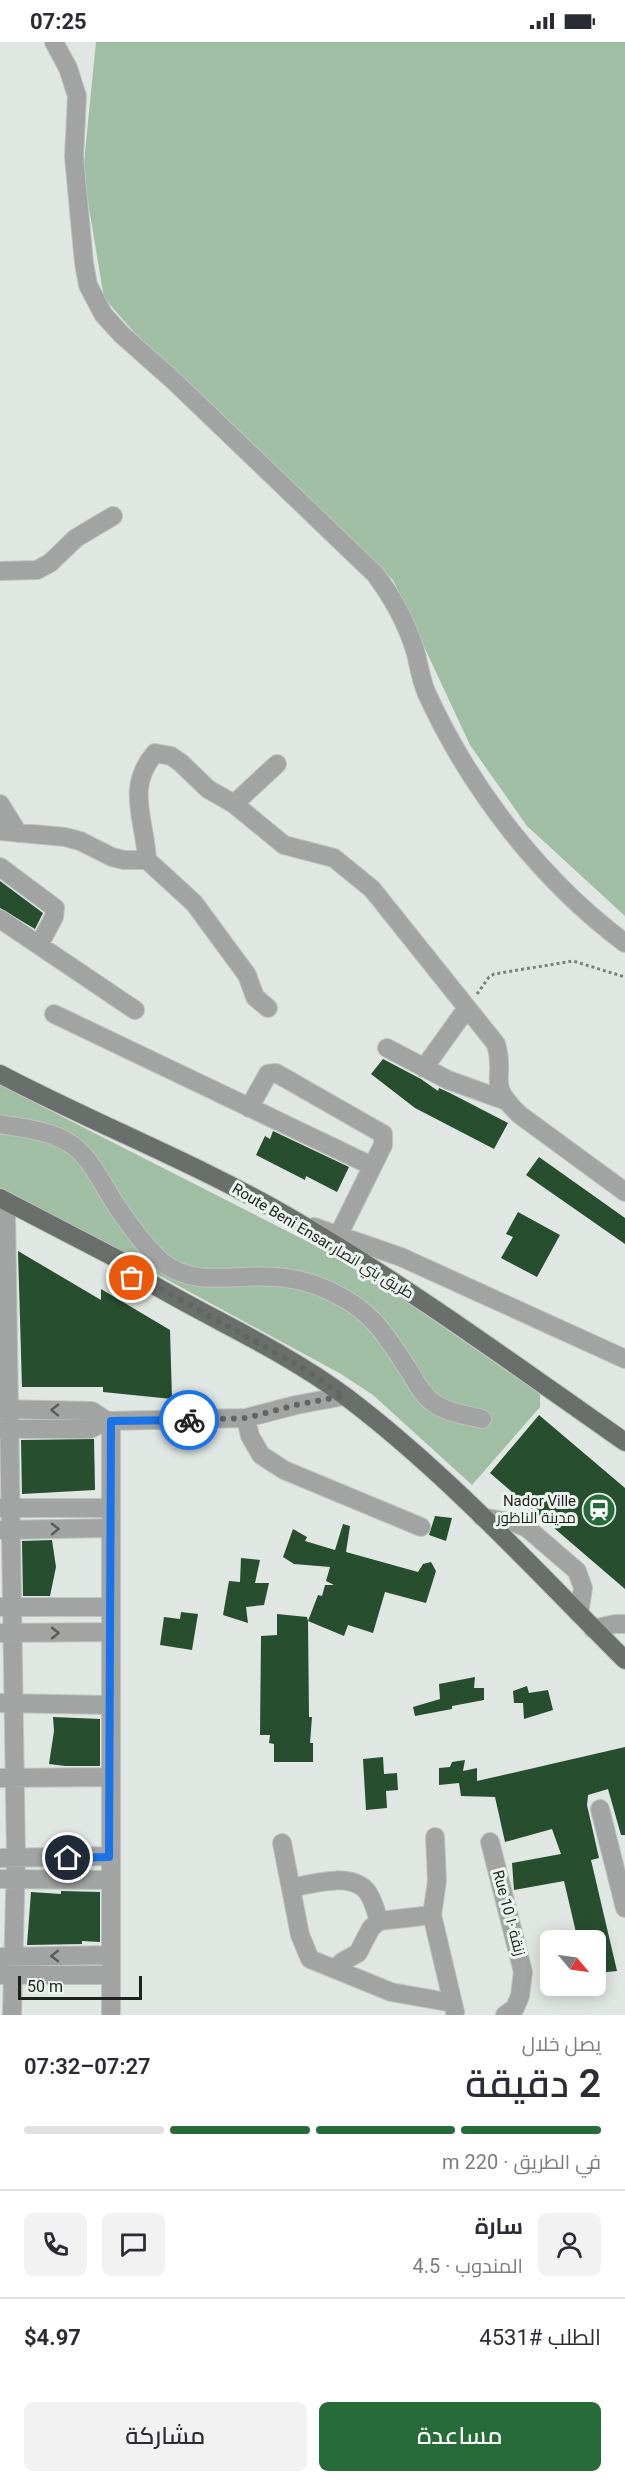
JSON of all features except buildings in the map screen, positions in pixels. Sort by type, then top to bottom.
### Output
[{"type":"main road","name":"Route Beni Ensar طريق بني انصار","points":[[0,1074],[210,1175],[287,1216],[387,1276],[625,1442]]},
{"type":"main road","points":[[0,1198],[124,1263],[145,1280],[303,1368],[344,1396],[400,1440],[482,1517],[625,1660]]},
{"type":"main road","points":[[4,1220],[119,1273],[145,1280]]},
{"type":"street","points":[[54,42],[68,68],[77,96],[74,157],[84,263],[88,285],[103,314],[121,334],[174,381],[375,574],[398,606],[407,626],[426,693],[464,762],[511,831],[563,889],[625,943]]},
{"type":"street","points":[[0,572],[37,570],[50,562],[76,538],[113,516]]},
{"type":"street","points":[[147,860],[138,788],[140,776],[155,753],[171,756],[208,789],[234,804],[284,845],[334,858],[372,889],[496,1044],[500,1056],[497,1081],[504,1100]]},
{"type":"street","points":[[234,804],[278,764]]},
{"type":"street","points":[[0,804],[9,832],[65,837],[80,841],[111,858],[147,860],[181,888],[207,919],[247,975],[255,997],[268,1008]]},
{"type":"street","points":[[0,867],[55,908],[54,918],[39,945]]},
{"type":"street","points":[[0,919],[135,1010]]},
{"type":"street","points":[[424,1068],[467,1008]]},
{"type":"street","points":[[54,1014],[372,1166]]},
{"type":"street","points":[[387,1047],[448,1080],[504,1100],[520,1115],[625,1192]]},
{"type":"street","points":[[249,1108],[268,1074],[276,1073],[384,1134],[383,1145],[338,1236]]},
{"type":"street","points":[[0,1124],[41,1131],[68,1142],[100,1177],[118,1209],[150,1248],[161,1261],[177,1272],[218,1279],[276,1277],[317,1285],[333,1292],[368,1314],[381,1327],[424,1394],[435,1404],[482,1419]]},
{"type":"street","points":[[287,1216],[401,1257],[625,1359]]},
{"type":"street","points":[[4,1220],[8,1858],[6,1966],[12,2015]]},
{"type":"street","points":[[5,1429],[90,1429],[109,1421],[246,1418],[344,1396]]},
{"type":"street","points":[[5,1409],[92,1411],[109,1421]]},
{"type":"street","points":[[246,1418],[250,1436],[261,1455],[284,1470],[422,1527]]},
{"type":"street","points":[[109,1421],[111,2015]]},
{"type":"street","points":[[6,1508],[109,1508]]},
{"type":"street","points":[[482,1517],[515,1523],[527,1528],[577,1571],[583,1588],[579,1614]]},
{"type":"street","points":[[6,1530],[109,1528]]},
{"type":"street","points":[[6,1607],[109,1607]]},
{"type":"street","points":[[593,1629],[625,1624]]},
{"type":"street","points":[[6,1633],[109,1632]]},
{"type":"street","points":[[7,1703],[109,1705]]},
{"type":"street","points":[[7,1778],[110,1777]]},
{"type":"street","points":[[600,1809],[625,1908]]},
{"type":"street","points":[[282,1843],[300,1935],[310,1959],[391,1992],[454,2009],[432,1915],[437,1881],[435,1837]]},
{"type":"street","name":"Rue 10 زنقة ١٠","points":[[490,1842],[523,1972],[520,1996],[515,2008],[505,2015]]},
{"type":"street","points":[[8,1858],[109,1857]]},
{"type":"street","points":[[8,1879],[109,1880]]},
{"type":"street","points":[[291,1888],[327,1882],[353,1882],[368,1892],[380,1921]]},
{"type":"street","points":[[336,1969],[342,1962],[358,1953],[371,1928],[380,1921],[432,1915]]},
{"type":"street","points":[[6,1966],[110,1955]]},
{"type":"street","points":[[6,1966],[110,1975]]},
{"type":"path","points":[[467,1008],[489,977],[494,974],[573,961],[625,976]]},
{"type":"green space","points":[[96,42],[625,42],[625,916],[527,826],[470,745],[393,580],[190,396],[104,298],[83,172]]},
{"type":"green space","points":[[0,1085],[324,1250],[371,1277],[540,1394],[540,1407],[472,1485],[373,1395],[341,1374],[0,1189]]},
{"type":"way so far","points":[[132,1278],[145,1280],[303,1368],[344,1396],[246,1418],[189,1420]]},
{"type":"place","name":"Nador Ville مدينة الناظور","points":[[599,1510]]},
{"type":"route","points":[[68,1858],[109,1857],[111,1421],[189,1420]]}]
